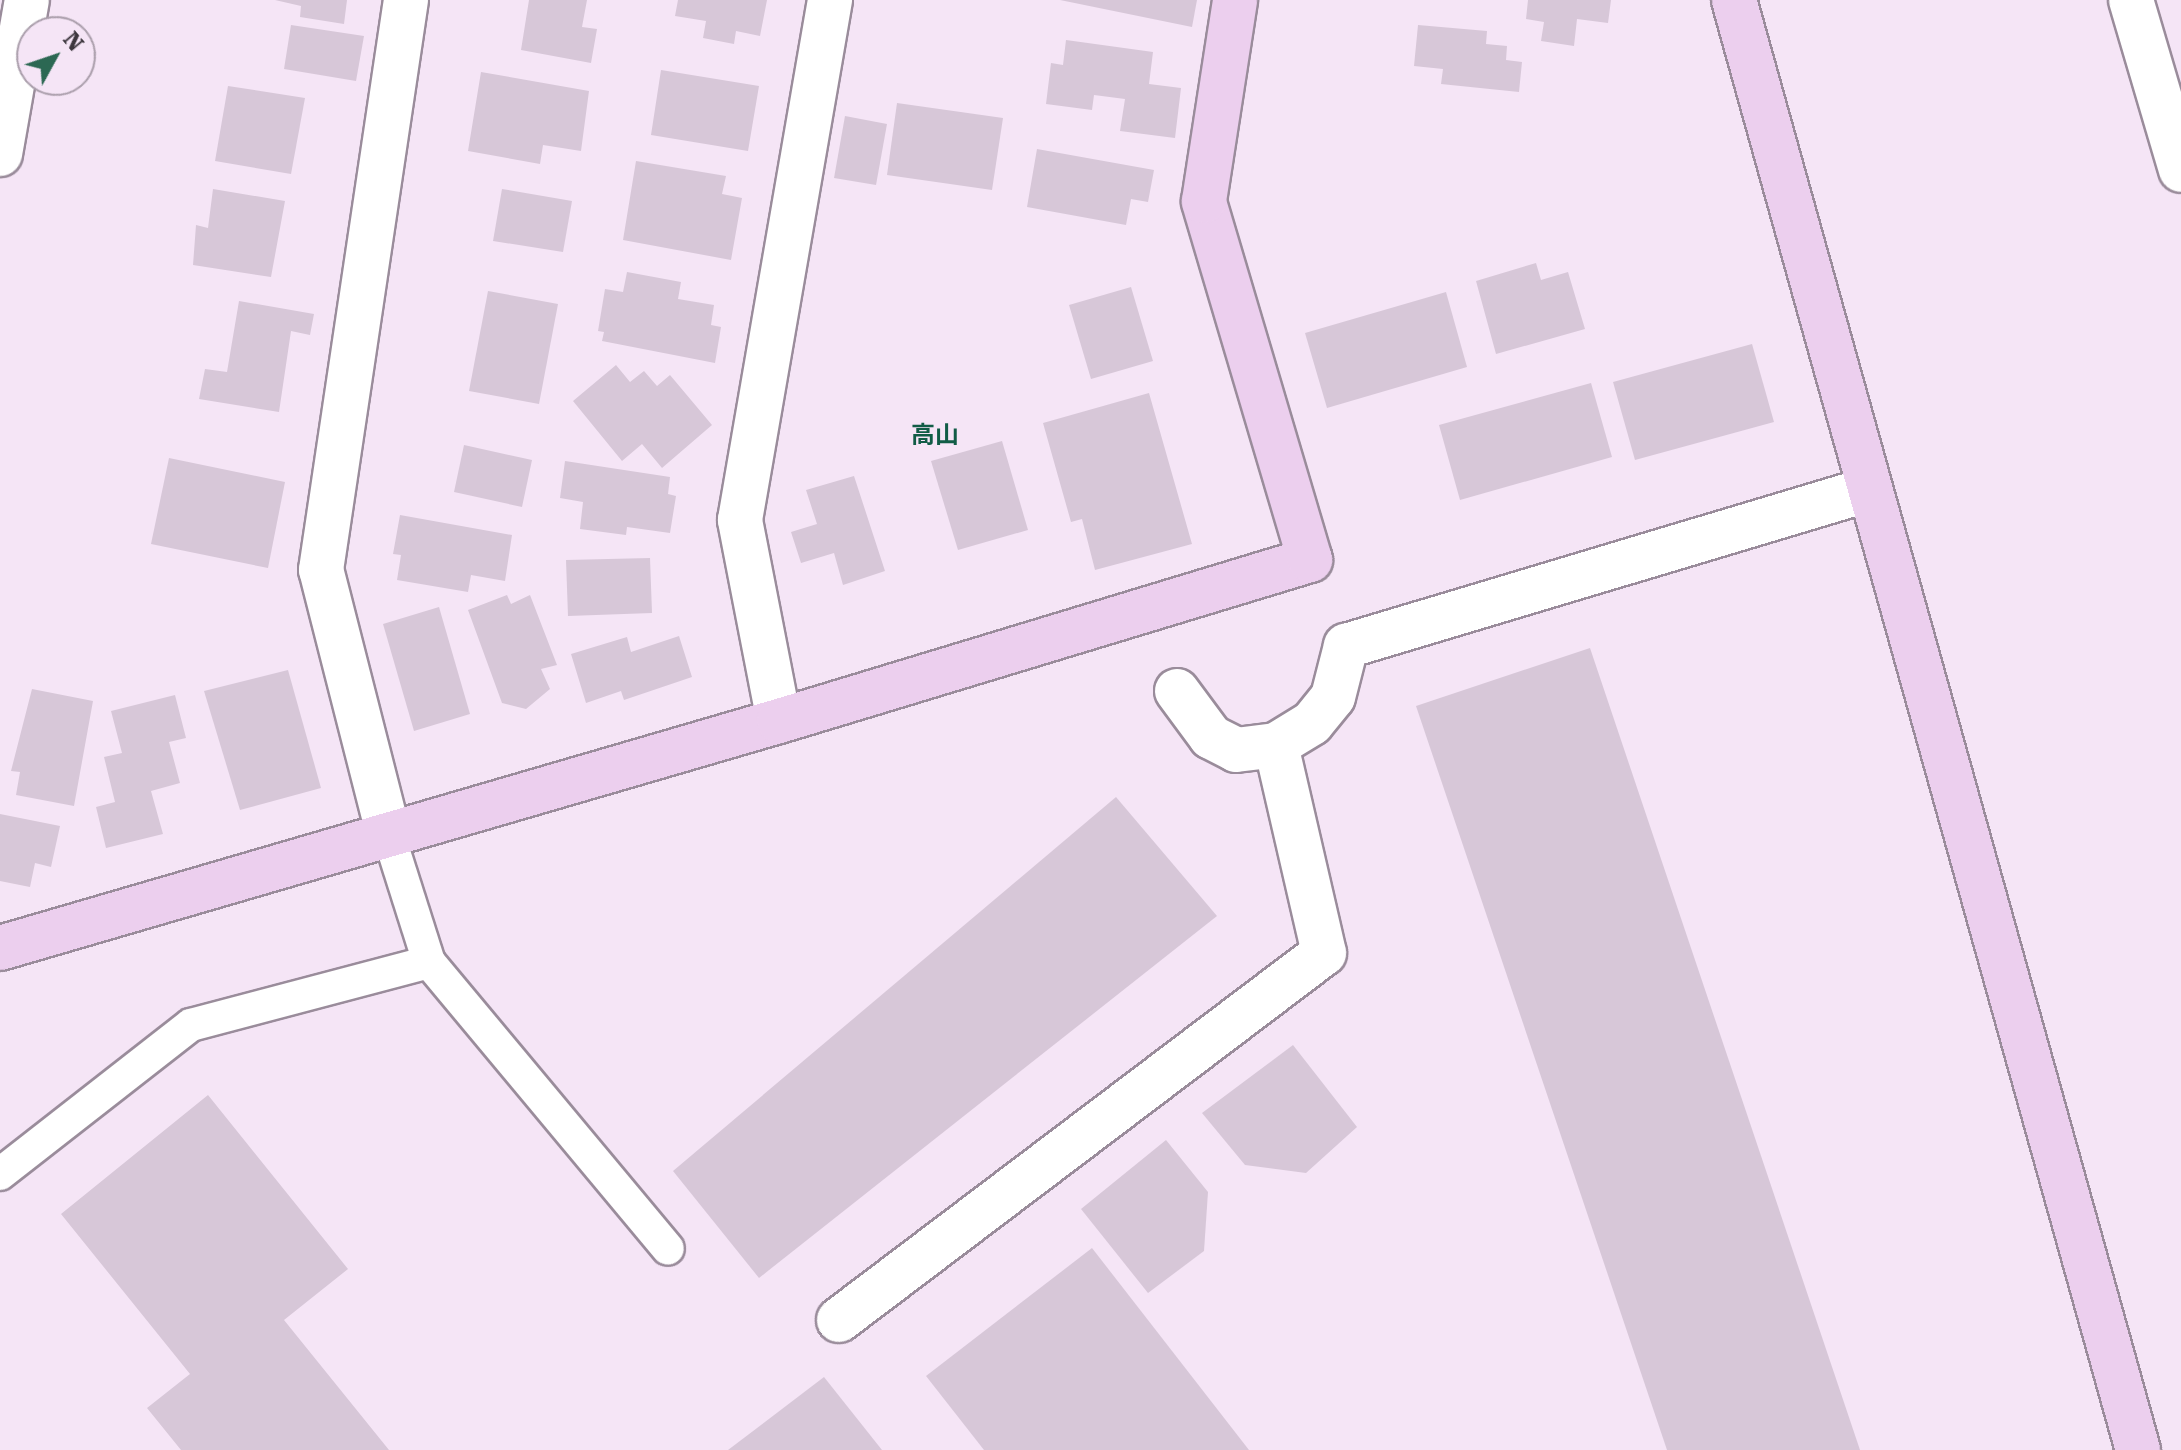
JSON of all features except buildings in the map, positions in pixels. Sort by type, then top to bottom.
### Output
[{"type":"street","points":[[0,154],[27,0]]},
{"type":"street","points":[[389,836],[321,570],[406,0]]},
{"type":"street","points":[[779,721],[740,520],[830,0]]},
{"type":"street","points":[[0,948],[779,721],[1310,560],[1204,201],[1235,0]]},
{"type":"street","points":[[1734,0],[2138,1450]]},
{"type":"street","points":[[2131,0],[2181,170]]},
{"type":"street","points":[[1177,691],[1211,737],[1236,750],[1276,745],[1312,723],[1333,697],[1346,646],[1870,489]]},
{"type":"street","points":[[839,1320],[1324,953],[1276,745]]},
{"type":"lane","points":[[389,836],[429,962],[668,1249]]},
{"type":"lane","points":[[0,1174],[191,1025],[429,962]]},
{"type":"district","name":"高山","points":[[935,436]]}]
